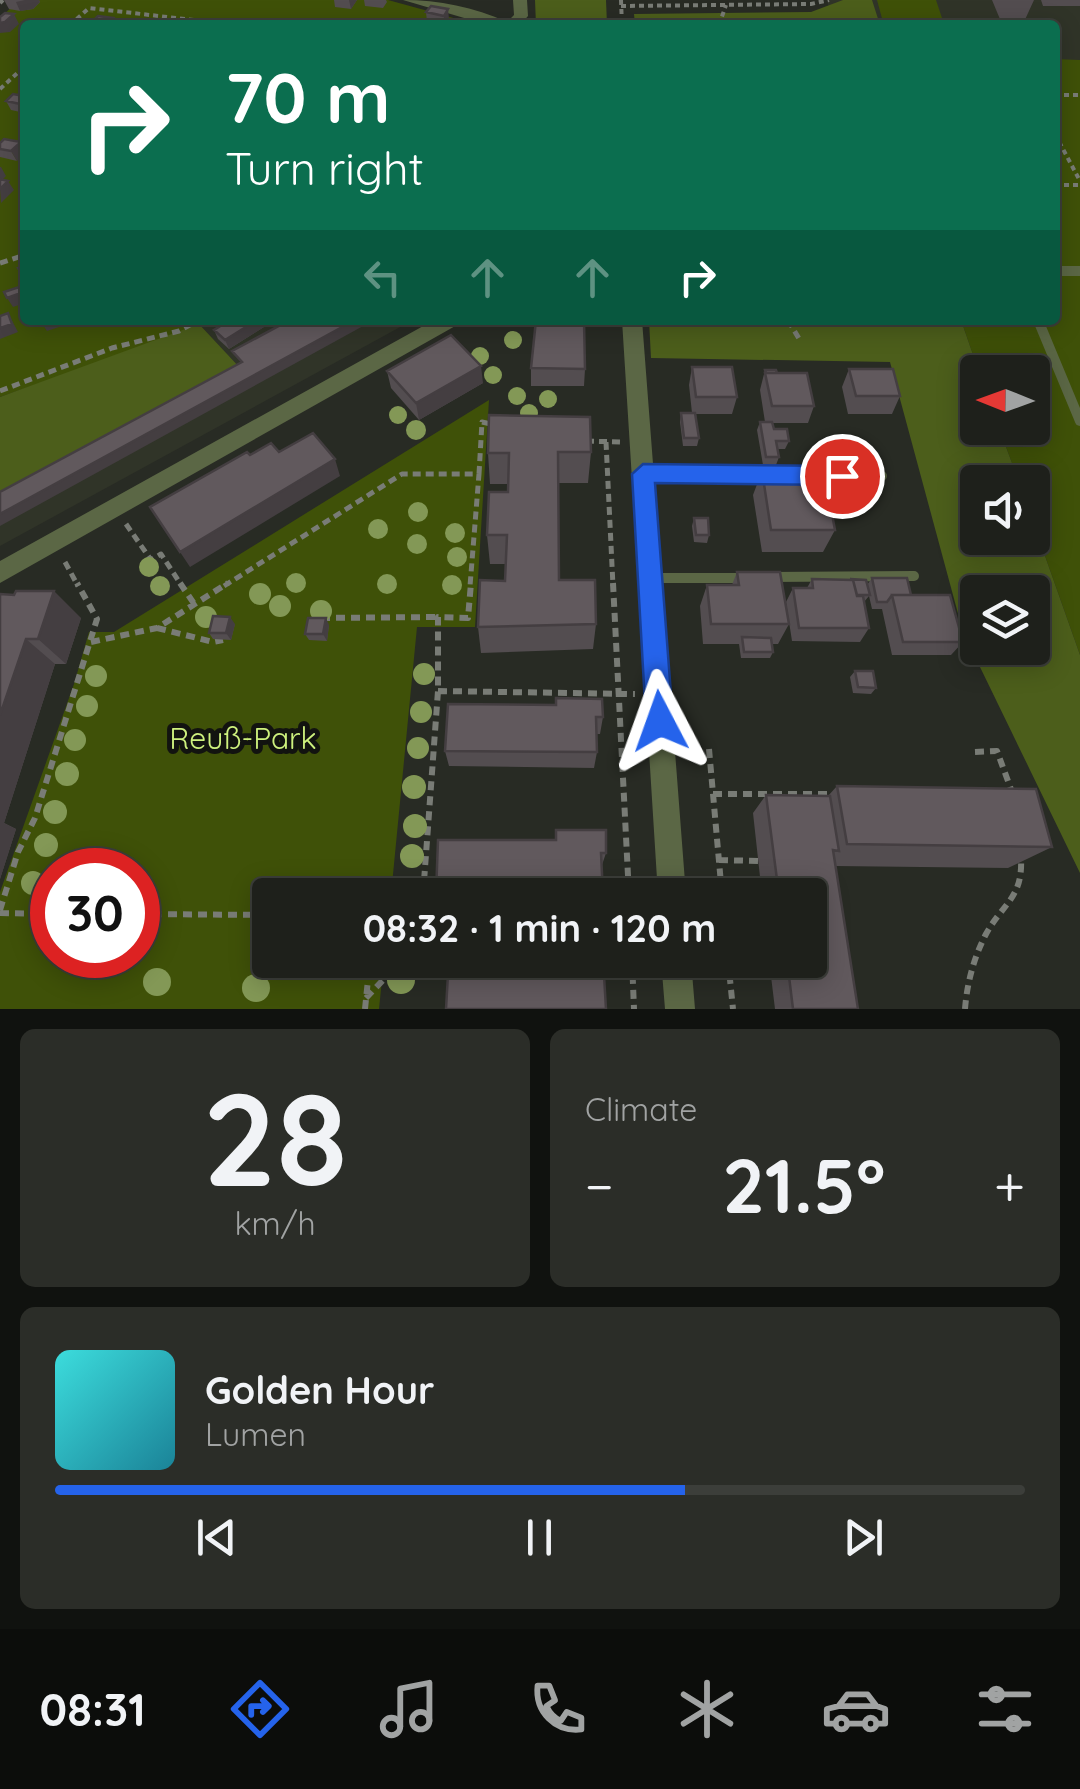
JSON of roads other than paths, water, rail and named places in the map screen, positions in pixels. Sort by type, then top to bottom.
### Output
[{"type":"street","points":[[410,0],[483,20]]},
{"type":"street","points":[[0,573],[441,325]]},
{"type":"street","points":[[632,325],[671,878]]},
{"type":"street","points":[[677,978],[680,1009]]},
{"type":"lane","points":[[1040,325],[1080,421]]},
{"type":"lane","points":[[643,474],[782,475]]},
{"type":"lane","points":[[802,475],[882,476]]},
{"type":"lane","points":[[650,578],[914,576]]},
{"type":"park label","name":"Reuß-Park","points":[[243,739]]}]
